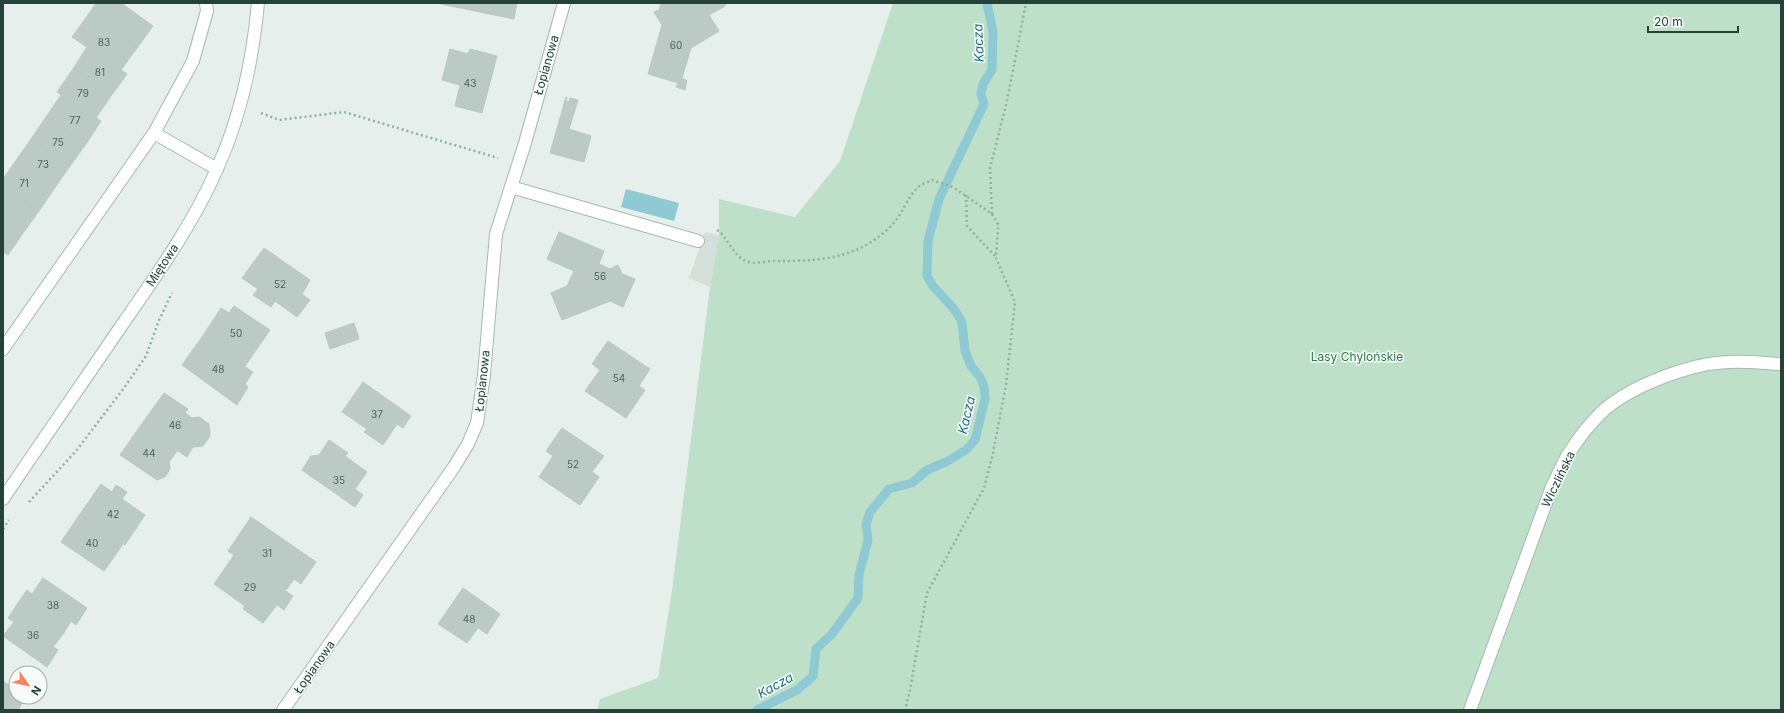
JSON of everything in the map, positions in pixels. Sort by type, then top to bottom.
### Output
[{"type":"street","points":[[3,348],[154,133],[194,61],[207,11],[206,3]]},
{"type":"street","name":"Miętowa","points":[[3,499],[163,265],[193,217],[217,169],[238,110],[255,40],[258,3]]},
{"type":"street","name":"Łopianowa","points":[[283,710],[468,444],[477,423],[481,405],[496,234],[518,164],[564,3]]},
{"type":"street","points":[[154,133],[217,169]]},
{"type":"street","points":[[511,187],[698,241]]},
{"type":"street","name":"Wiczlińska","points":[[1470,710],[1551,490],[1567,456],[1586,430],[1605,409],[1627,393],[1682,370],[1728,362],[1781,364]]},
{"type":"path","points":[[992,214],[990,168],[1007,101],[1026,3]]},
{"type":"path","points":[[261,113],[279,120],[344,112],[432,137],[518,164]]},
{"type":"path","points":[[698,241],[704,230],[718,230],[725,236],[729,246],[738,255],[749,262],[804,262],[838,257],[862,249],[889,229],[919,186],[932,180],[953,187],[992,214],[998,224],[996,258]]},
{"type":"path","points":[[905,710],[910,690],[927,593],[984,488],[993,453],[1006,385],[1016,302],[996,258],[967,226],[966,195]]},
{"type":"path","points":[[24,508],[76,451],[108,410]]},
{"type":"shaded area","points":[[705,232],[719,235],[710,287],[689,278]]},
{"type":"green space","name":"Lasy Chylońskie","points":[[893,3],[1781,3],[1781,710],[597,710],[600,699],[658,678],[672,590],[710,287],[719,235],[719,199],[795,217],[840,161]]},
{"type":"water","points":[[626,189],[679,203],[674,221],[621,207]]},
{"type":"building","points":[[96,3],[121,3],[153,26],[137,48],[88,15]]},
{"type":"building","points":[[436,3],[517,3],[514,19]]},
{"type":"building","points":[[661,3],[726,3],[725,6],[709,15],[719,31],[691,48],[682,78],[687,81],[685,90],[676,87],[678,83],[648,74],[662,25],[654,12],[659,10]]},
{"type":"building","points":[[88,15],[137,48],[121,70],[72,37]]},
{"type":"building","points":[[87,47],[127,74],[111,96],[73,69]]},
{"type":"building","points":[[450,49],[468,54],[470,49],[497,56],[482,113],[455,106],[460,85],[442,80]]},
{"type":"building","points":[[73,69],[111,96],[96,118],[57,92]]},
{"type":"building","points":[[61,95],[101,121],[86,144],[46,117]]},
{"type":"building","points":[[566,97],[566,101],[569,102],[570,98],[578,100],[569,129],[591,136],[584,162],[550,153]]},
{"type":"building","points":[[46,117],[86,144],[70,166],[31,139]]},
{"type":"building","points":[[31,139],[70,166],[54,189],[15,162]]},
{"type":"building","points":[[15,162],[54,189],[39,211],[3,187],[3,179]]},
{"type":"building","points":[[3,187],[39,211],[23,233],[3,219]]},
{"type":"building","points":[[3,219],[23,233],[8,255],[3,252]]},
{"type":"building","points":[[559,232],[604,251],[599,264],[610,269],[618,265],[622,274],[635,279],[623,307],[610,301],[562,320],[551,293],[567,286],[574,271],[547,259]]},
{"type":"building","points":[[264,248],[310,280],[302,294],[310,300],[297,317],[275,301],[271,307],[253,295],[258,289],[242,278]]},
{"type":"building","points":[[234,306],[270,330],[245,366],[202,337],[221,308],[229,313]]},
{"type":"building","points":[[354,323],[359,339],[330,349],[325,333]]},
{"type":"building","points":[[202,337],[253,372],[245,384],[248,387],[237,405],[182,365]]},
{"type":"building","points":[[608,341],[650,369],[639,386],[645,390],[626,418],[585,391],[600,370],[592,364]]},
{"type":"building","points":[[363,382],[411,416],[403,428],[397,424],[383,445],[364,432],[367,429],[342,412]]},
{"type":"building","points":[[164,393],[188,409],[185,413],[192,418],[199,417],[209,424],[210,436],[203,446],[193,447],[187,457],[141,425]]},
{"type":"building","points":[[141,425],[177,451],[169,462],[170,469],[165,477],[157,480],[120,455]]},
{"type":"building","points":[[562,428],[604,456],[592,472],[599,477],[580,505],[539,477],[553,456],[546,451]]},
{"type":"building","points":[[329,440],[348,453],[345,456],[367,472],[355,489],[363,495],[355,507],[302,470],[311,456],[319,455]]},
{"type":"building","points":[[101,484],[112,492],[116,485],[127,492],[122,499],[145,515],[125,545],[80,514]]},
{"type":"building","points":[[80,514],[123,544],[104,571],[61,542]]},
{"type":"building","points":[[251,517],[316,562],[301,584],[294,579],[286,590],[228,551]]},
{"type":"building","points":[[234,555],[293,596],[284,610],[277,605],[263,623],[243,609],[245,606],[214,584]]},
{"type":"building","points":[[43,578],[87,608],[76,625],[71,621],[63,634],[18,603],[27,590],[32,594]]},
{"type":"building","points":[[463,588],[500,614],[487,634],[478,628],[467,643],[438,624]]},
{"type":"building","points":[[18,603],[63,634],[53,647],[58,650],[48,665],[44,665],[3,636],[14,622],[8,618]]},
{"type":"building","points":[[3,681],[8,684],[8,705],[21,705],[18,710],[3,710]]},
{"type":"waterway","name":"Kacza","points":[[757,710],[797,690],[813,676],[816,649],[832,634],[858,598],[859,575],[868,540],[866,524],[870,512],[889,489],[912,483],[927,470],[946,462],[966,450],[975,440],[985,399],[984,386],[980,377],[971,366],[965,351],[962,322],[954,309],[933,286],[927,276],[928,241],[939,199],[984,104],[981,94],[983,84],[992,70],[993,32],[987,3]]}]
